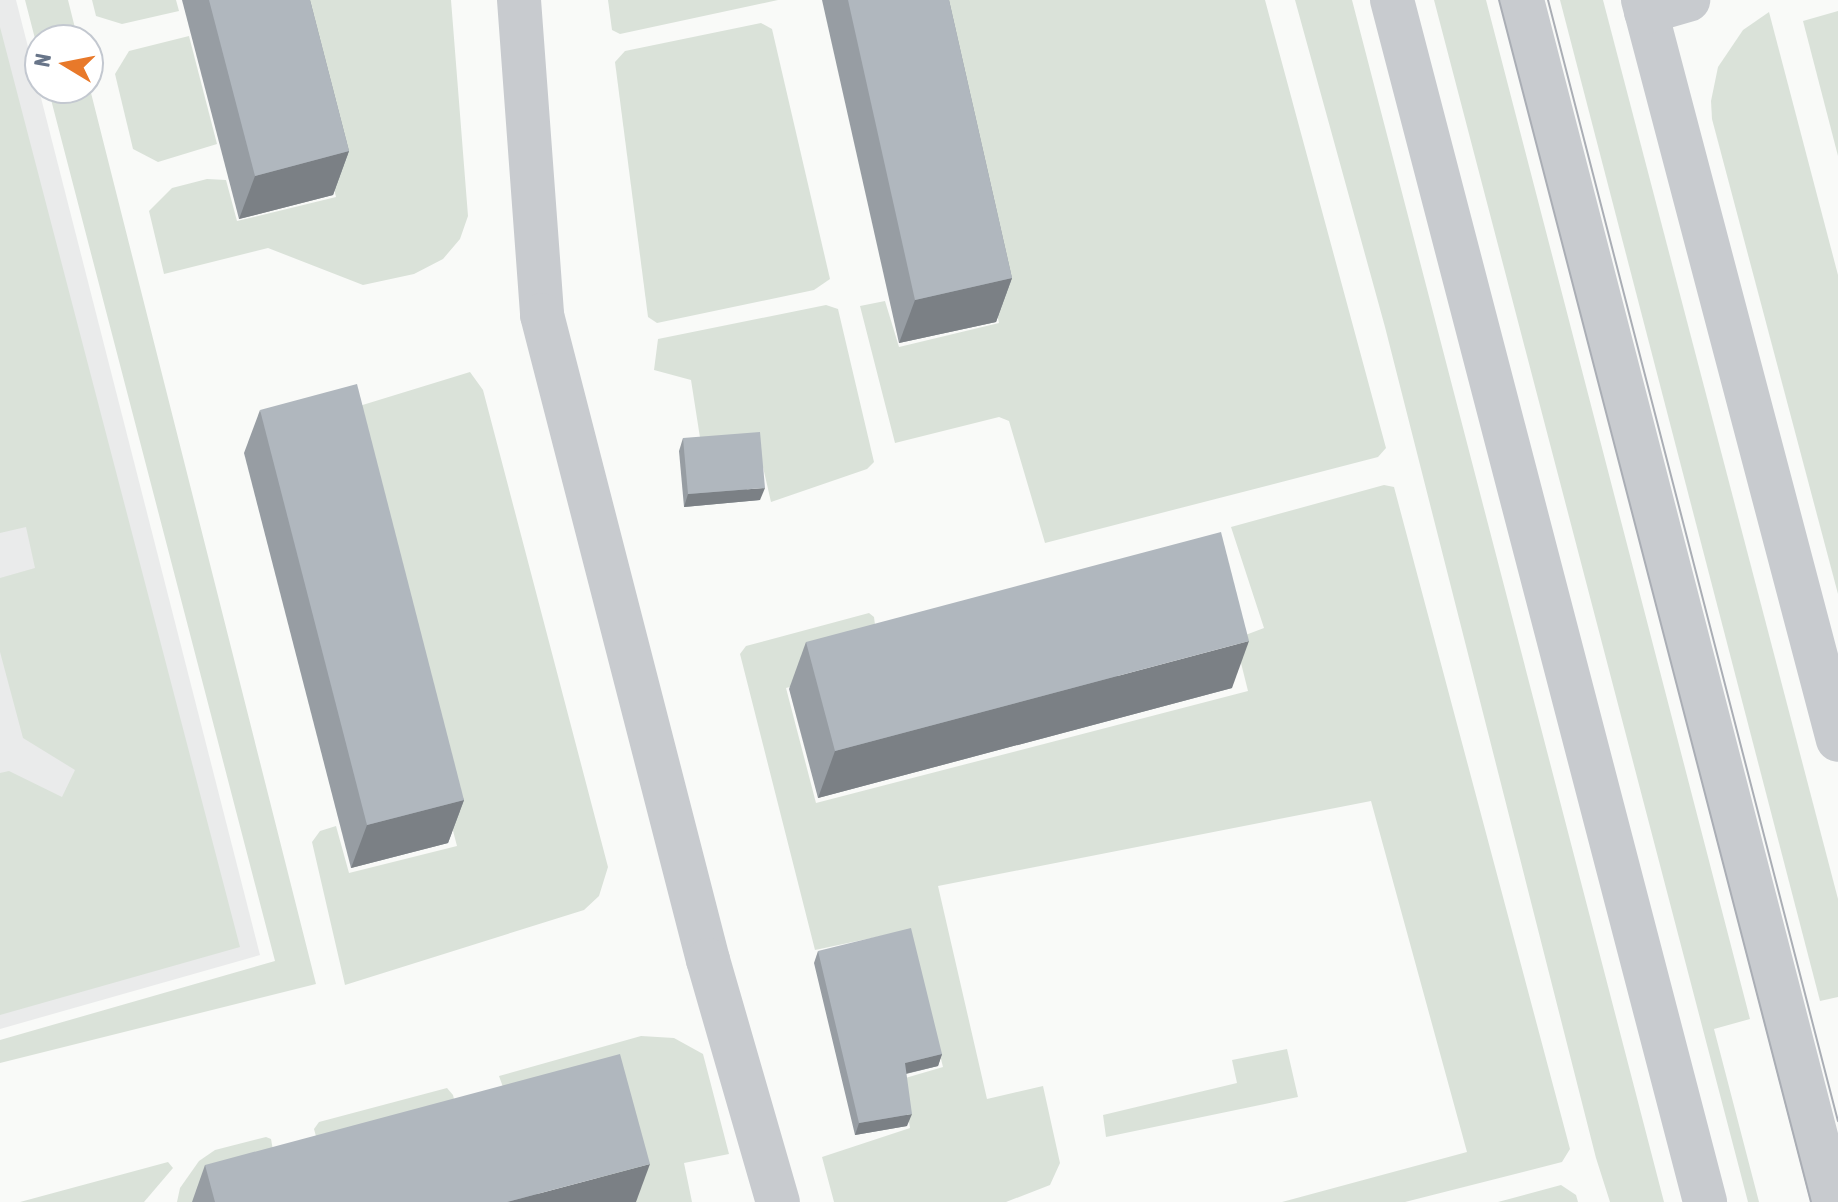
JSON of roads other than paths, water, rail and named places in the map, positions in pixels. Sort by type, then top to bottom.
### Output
[{"type":"street","points":[[519,0],[542,315],[704,945],[778,1202]]},
{"type":"street","points":[[1392,0],[1705,1202]]},
{"type":"street","points":[[1522,0],[1833,1202]]},
{"type":"street","points":[[1688,0],[1644,6],[1838,740]]},
{"type":"tram line","points":[[1499,0],[1811,1202]]},
{"type":"tram line","points":[[1548,0],[1838,1121]]}]
